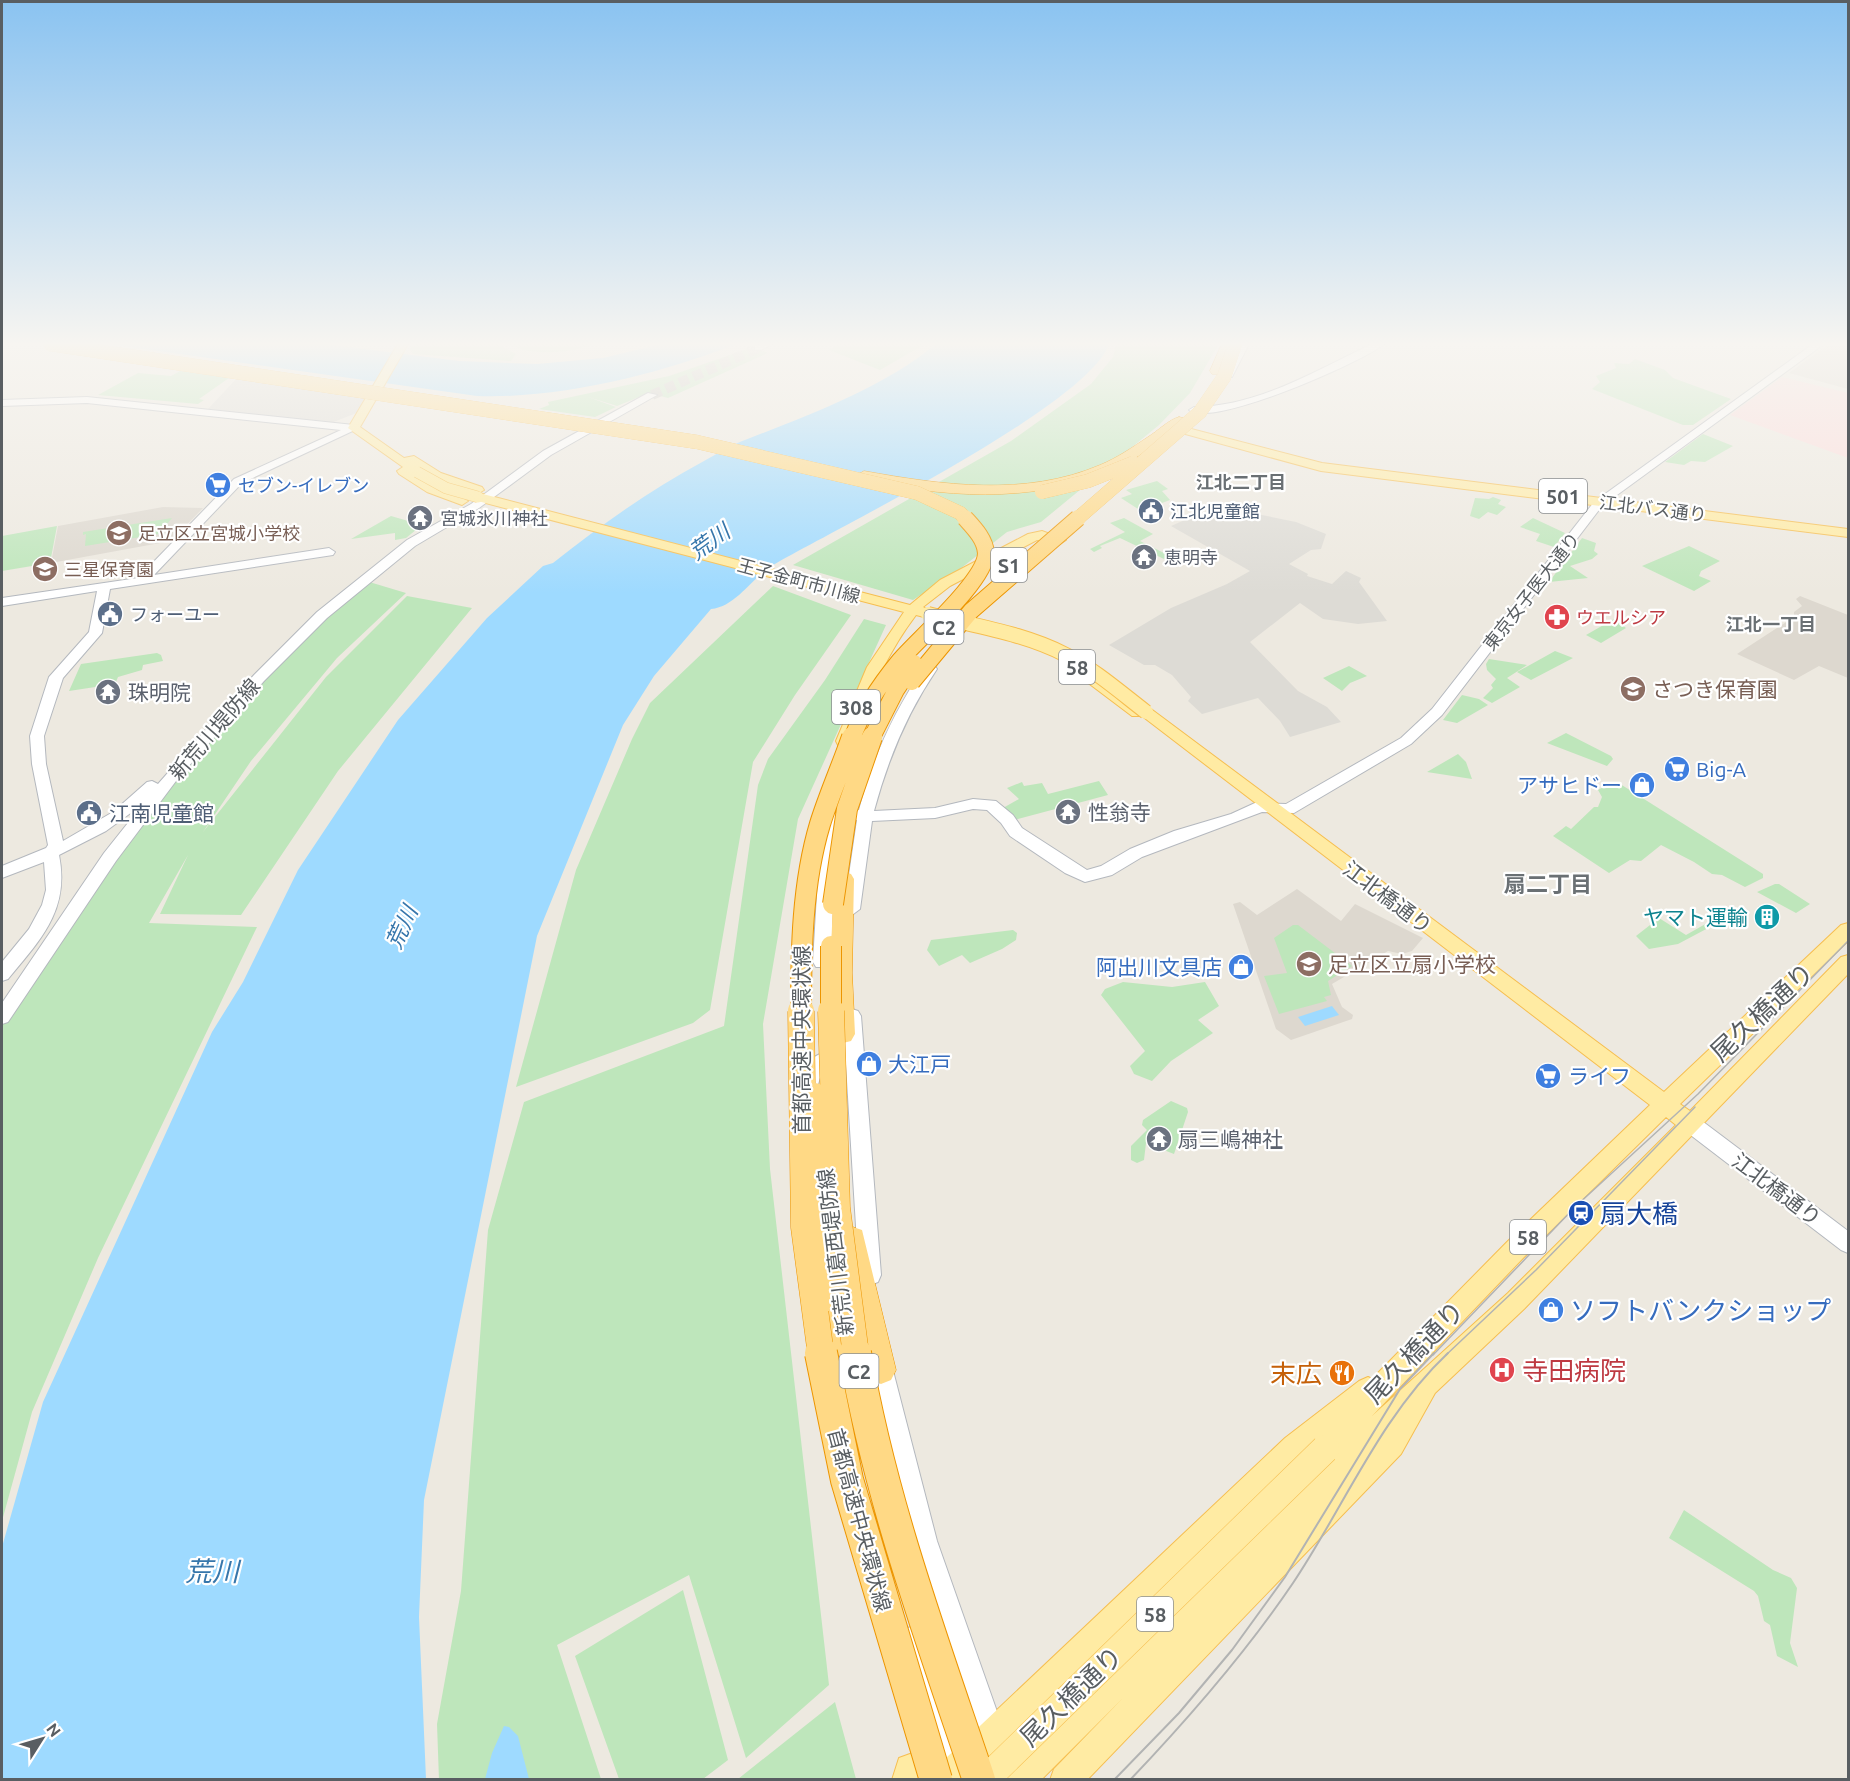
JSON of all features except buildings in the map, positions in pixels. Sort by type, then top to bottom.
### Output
[{"type":"highway","name":"首都高速中央環状線","points":[[606,427],[960,493],[1033,493],[1077,485],[1123,468],[1147,455],[1180,427]]},
{"type":"highway","name":"首都高速中央環状線","points":[[615,427],[804,464],[902,486],[940,500],[975,523],[986,538],[989,550],[987,567],[982,579],[907,672],[871,738],[843,827],[835,873],[831,946],[834,1156],[838,1223],[855,1352],[881,1468],[903,1548],[942,1776]]},
{"type":"highway","name":"S1","points":[[846,811],[859,734],[897,678],[928,639],[961,607],[1179,427]]},
{"type":"highway","name":"S1","points":[[846,811],[867,774],[889,723],[916,676],[949,634],[994,591],[1180,427]]},
{"type":"highway","name":"首都高速中央環状線","points":[[804,464],[898,488],[945,504],[974,525],[983,539],[986,550],[983,567],[972,585],[914,644],[879,688],[854,733],[833,904]]},
{"type":"highway","points":[[846,1441],[843,1387],[820,1225],[813,1063],[814,956],[821,863],[846,769],[897,678]]},
{"type":"highway","name":"首都高速中央環状線","points":[[846,811],[811,864],[801,947],[801,1159],[804,1227],[825,1381],[847,1480],[942,1776]]},
{"type":"highway","points":[[846,811],[841,973],[849,1207],[858,1274],[881,1370]]},
{"type":"highway","points":[[843,1387],[867,1463]]},
{"type":"main road","points":[[346,427],[354,428]]},
{"type":"main road","points":[[397,553],[427,525],[462,501],[483,497],[547,453],[594,427]]},
{"type":"main road","points":[[962,623],[1180,427]]},
{"type":"main road","name":"江北バス通り","points":[[1208,427],[1321,467],[1848,533]]},
{"type":"main road","name":"東京女子医大通り","points":[[846,811],[935,813],[973,804],[991,805],[1007,819],[1017,832],[1085,876],[1106,871],[1136,853],[1180,835],[1236,818],[1260,807],[1289,808],[1406,741],[1420,730],[1602,501],[1704,427]]},
{"type":"main road","points":[[143,579],[238,481],[354,428]]},
{"type":"main road","name":"王子金町市川線","points":[[354,428],[417,472],[446,488],[914,610]]},
{"type":"main road","points":[[369,438],[390,445],[437,476],[483,497]]},
{"type":"main road","points":[[369,438],[375,450],[419,482],[437,492],[462,501]]},
{"type":"main road","name":"新荒川堤防線","points":[[2,1017],[110,857],[202,741],[295,641],[347,593],[397,553],[483,497]]},
{"type":"main road","points":[[914,610],[945,583],[1028,539],[1042,535],[1056,539]]},
{"type":"main road","points":[[2,602],[329,552]]},
{"type":"main road","points":[[2,974],[31,938],[50,908],[56,876],[51,854],[56,845],[39,764],[37,736],[56,677],[95,633],[105,585]]},
{"type":"main road","name":"308","points":[[846,811],[831,805],[832,784],[853,715],[881,653],[914,610]]},
{"type":"main road","name":"江北橋通り","points":[[914,610],[1031,641],[1057,651],[1091,670],[1848,1243]]},
{"type":"main road","name":"新荒川葛西堤防線","points":[[942,1776],[899,1586],[867,1463],[838,1299],[829,1225],[822,1061],[822,946],[826,878],[846,811],[879,769],[897,725],[924,678],[962,623]]},
{"type":"main road","name":"58","points":[[962,623],[1056,656],[1077,668],[1150,723],[1185,742]]},
{"type":"main road","points":[[2,872],[86,838],[142,798],[172,765],[202,741]]},
{"type":"main road","name":"新荒川葛西堤防線","points":[[846,811],[854,882],[850,945],[853,1060],[869,1273],[881,1370],[900,1437],[924,1541],[1009,1779]]},
{"type":"main road","name":"尾久橋通り","points":[[1019,1779],[1332,1456],[1394,1371],[1663,1104],[1848,930]]},
{"type":"main road","name":"尾久橋通り","points":[[985,1779],[1332,1456],[1427,1383],[1522,1294],[1848,962]]},
{"type":"main road","points":[[2,1005],[28,976]]},
{"type":"main road","points":[[822,1061],[812,1070],[808,1085],[807,1158],[820,1301],[846,1441],[912,1723],[914,1750],[942,1776],[992,1736],[1294,1447],[1340,1409],[1394,1371]]},
{"type":"main road","points":[[1065,1779],[1221,1617],[1392,1445],[1427,1383]]},
{"type":"shaded area","points":[[1763,427],[1848,427],[1848,458]]},
{"type":"shaded area","name":"足立区立宮城小学校","points":[[163,507],[203,508],[171,541],[51,563],[58,526]]},
{"type":"shaded area","points":[[1257,514],[1296,522],[1326,534],[1321,549],[1311,550],[1289,564],[1308,574],[1307,576],[1332,584],[1346,571],[1361,578],[1359,582],[1387,621],[1358,624],[1323,619],[1300,603],[1250,642],[1298,691],[1327,707],[1341,722],[1290,737],[1280,721],[1258,698],[1202,714],[1188,701],[1191,697],[1172,675],[1155,665],[1144,665],[1109,645],[1171,608],[1227,584],[1250,571],[1171,526],[1196,515]]},
{"type":"shaded area","points":[[1800,596],[1848,615],[1848,678],[1819,666],[1794,680],[1737,654],[1794,617],[1794,612],[1802,606],[1796,599]]},
{"type":"shaded area","name":"足立区立扇小学校","points":[[1297,889],[1341,921],[1355,904],[1423,938],[1412,951],[1402,954],[1388,951],[1332,984],[1342,1007],[1353,1015],[1352,1019],[1291,1040],[1276,1029],[1233,904],[1240,902],[1257,915]]},
{"type":"green space","points":[[1030,427],[1156,427],[1041,522],[1007,532],[960,569],[913,600],[793,565],[1011,441]]},
{"type":"green space","points":[[1703,434],[1733,446],[1705,462],[1691,461],[1684,465],[1665,462]]},
{"type":"green space","points":[[1157,481],[1168,489],[1162,491],[1170,500],[1162,503],[1158,501],[1138,509],[1121,498],[1132,494],[1126,490]]},
{"type":"green space","points":[[1493,497],[1501,500],[1498,504],[1506,507],[1497,515],[1488,512],[1479,519],[1470,516],[1475,498]]},
{"type":"green space","points":[[391,516],[422,525],[406,538],[395,540],[395,533],[351,539]]},
{"type":"green space","points":[[172,518],[159,534],[85,546],[86,534],[83,535],[83,532]]},
{"type":"green space","points":[[1124,518],[1153,534],[1140,541],[1170,556],[1164,559],[1120,538],[1100,546],[1102,548],[1094,552],[1090,549],[1125,532],[1110,523]]},
{"type":"green space","points":[[1533,518],[1565,533],[1554,547],[1536,541],[1540,534],[1520,527]]},
{"type":"green space","points":[[57,526],[50,563],[2,571],[2,536]]},
{"type":"green space","points":[[1582,538],[1596,543],[1594,551],[1598,554],[1592,559],[1570,566],[1588,578],[1549,582]]},
{"type":"green space","points":[[1689,546],[1720,561],[1701,571],[1699,576],[1711,581],[1694,591],[1642,566]]},
{"type":"green space","points":[[366,581],[406,593],[337,658],[251,761],[203,832],[326,677],[407,596],[472,608],[338,771],[241,915],[160,914],[188,855],[149,923],[257,927],[98,1258],[32,1412],[2,1521],[2,1024],[116,858],[194,756],[309,630]]},
{"type":"green space","points":[[773,586],[851,615],[795,695],[753,762],[710,1010],[693,1023],[516,1087],[576,870],[632,739],[650,703]]},
{"type":"green space","points":[[864,619],[886,625],[798,819],[763,1024],[770,1169],[829,1685],[746,1758],[689,1575],[557,1645],[601,1779],[439,1780],[437,1724],[461,1591],[488,1230],[524,1102],[724,1026],[758,785],[768,759],[825,680]]},
{"type":"green space","points":[[1614,619],[1626,628],[1601,643],[1586,635]]},
{"type":"green space","points":[[1555,651],[1573,658],[1531,680],[1517,672]]},
{"type":"green space","points":[[157,653],[161,655],[163,661],[143,665],[142,670],[118,677],[115,684],[69,691],[81,664]]},
{"type":"green space","points":[[1489,659],[1527,665],[1507,678],[1520,687],[1492,703],[1483,698],[1493,688],[1491,685],[1496,679],[1487,670],[1486,664]]},
{"type":"green space","points":[[1349,666],[1367,676],[1350,683],[1342,691],[1323,678]]},
{"type":"green space","points":[[1462,695],[1479,699],[1488,705],[1457,723],[1443,720]]},
{"type":"green space","points":[[1566,733],[1613,759],[1607,766],[1547,743]]},
{"type":"green space","points":[[1458,754],[1466,762],[1472,779],[1427,772]]},
{"type":"green space","points":[[1099,781],[1108,795],[1014,820],[1003,808],[1019,799],[1007,788],[1022,782],[1024,786],[1042,783],[1048,794]]},
{"type":"green space","points":[[1612,782],[1617,782],[1763,874],[1763,878],[1745,887],[1722,875],[1712,874],[1661,845],[1641,861],[1630,860],[1609,873],[1553,836],[1566,826],[1571,829],[1594,807],[1598,807],[1602,797],[1598,790]]},
{"type":"green space","points":[[1779,884],[1810,904],[1796,913],[1757,892]]},
{"type":"green space","points":[[1659,918],[1686,935],[1709,922],[1710,927],[1678,944],[1649,949],[1636,936]]},
{"type":"green space","points":[[1293,925],[1298,925],[1352,966],[1328,981],[1331,995],[1324,997],[1327,1001],[1279,1014],[1264,976],[1287,973],[1274,938]]},
{"type":"green space","points":[[1013,930],[1017,933],[1016,940],[970,963],[962,955],[939,966],[927,950],[931,940]]},
{"type":"green space","points":[[1123,982],[1172,987],[1205,982],[1219,1006],[1198,1020],[1213,1033],[1171,1061],[1152,1081],[1134,1074],[1130,1066],[1145,1051],[1101,995],[1105,989]]},
{"type":"green space","points":[[1171,1101],[1187,1108],[1188,1112],[1174,1154],[1146,1143],[1144,1160],[1137,1163],[1131,1160],[1131,1146],[1147,1130],[1142,1125],[1143,1120]]},
{"type":"green space","points":[[1684,1510],[1773,1570],[1791,1578],[1797,1588],[1790,1643],[1798,1667],[1777,1656],[1770,1625],[1764,1621],[1758,1596],[1754,1591],[1669,1538]]},
{"type":"green space","points":[[683,1590],[728,1760],[703,1779],[619,1779],[575,1656]]},
{"type":"green space","points":[[835,1702],[856,1779],[738,1779]]},
{"type":"water","name":"荒川","points":[[777,427],[1017,427],[958,463],[773,565],[729,603],[711,609],[654,676],[623,725],[537,936],[424,1500],[419,1617],[426,1779],[2,1780],[2,1547],[43,1402],[212,1032],[243,982],[298,870],[398,720],[487,618],[543,566],[553,563],[589,535],[664,484],[735,444]]},
{"type":"water","points":[[1332,1006],[1339,1015],[1305,1026],[1298,1017]]},
{"type":"water","points":[[504,1726],[509,1727],[518,1736],[529,1779],[485,1779],[492,1753]]},
{"type":"tram line","points":[[1433,1355],[1576,1206],[1698,1094],[1848,941]]},
{"type":"tram line","points":[[1447,1354],[1536,1270],[1695,1107]]},
{"type":"tram line","points":[[1114,1780],[1179,1713],[1232,1650],[1285,1577],[1400,1389],[1434,1353]]},
{"type":"tram line","points":[[1130,1780],[1195,1709],[1256,1635],[1312,1554],[1364,1464],[1402,1405],[1447,1354]]},
{"type":"place","name":"セブン-イレブン","points":[[218,485]]},
{"type":"place","name":"江北児童館","points":[[1151,511]]},
{"type":"place","name":"宮城氷川神社","points":[[420,518]]},
{"type":"place","name":"足立区立宮城小学校","points":[[119,533]]},
{"type":"place","name":"恵明寺","points":[[1144,557]]},
{"type":"place","name":"三星保育園","points":[[45,569]]},
{"type":"place","name":"フォーユー","points":[[110,614]]},
{"type":"place","name":"ウエルシア","points":[[1557,617]]},
{"type":"place","name":"さつき保育園","points":[[1633,689]]},
{"type":"place","name":"珠明院","points":[[108,692]]},
{"type":"place","name":"Big-A","points":[[1677,769]]},
{"type":"place","name":"アサヒドー","points":[[1642,785]]},
{"type":"place","name":"性翁寺","points":[[1068,812]]},
{"type":"place","name":"江南児童館","points":[[89,813]]},
{"type":"place","name":"ヤマト運輸","points":[[1767,917]]},
{"type":"place","name":"足立区立扇小学校","points":[[1309,964]]},
{"type":"place","name":"阿出川文具店","points":[[1241,967]]},
{"type":"place","name":"大江戸","points":[[869,1064]]},
{"type":"place","name":"ライフ","points":[[1548,1076]]},
{"type":"place","name":"扇三嶋神社","points":[[1159,1139]]},
{"type":"place","name":"扇大橋","points":[[1581,1213]]},
{"type":"place","name":"ソフトバンクショップ","points":[[1551,1310]]},
{"type":"place","name":"寺田病院","points":[[1502,1370]]},
{"type":"place","name":"末広","points":[[1342,1373]]},
{"type":"district","name":"江北二丁目","points":[[1241,482]]},
{"type":"district","name":"江北一丁目","points":[[1771,624]]},
{"type":"district","name":"扇二丁目","points":[[1548,883]]}]
